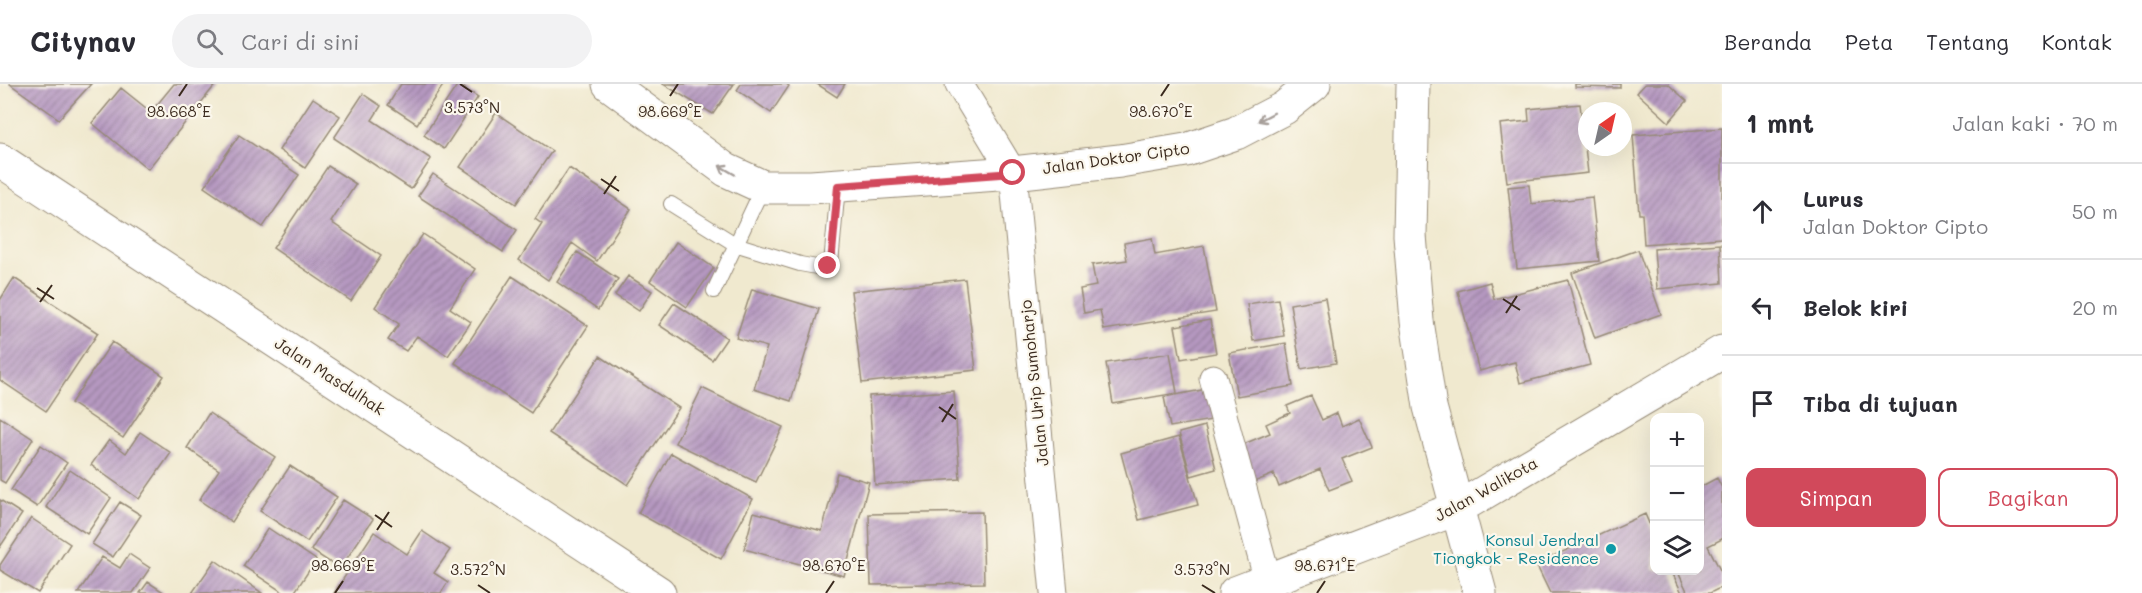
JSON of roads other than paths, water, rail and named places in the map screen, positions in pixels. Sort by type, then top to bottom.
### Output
[{"type":"street","name":"Jalan Doktor Cipto","points":[[609,84],[726,170],[763,187],[838,186],[1013,173],[1120,161],[1186,150],[1236,133],[1284,108],[1314,84]]},
{"type":"street","points":[[958,84],[1013,173]]},
{"type":"street","points":[[1413,84],[1410,235],[1417,321],[1430,406],[1480,593]]},
{"type":"street","name":"Jalan Masdulhak","points":[[0,160],[659,593]]},
{"type":"street","name":"Jalan Urip Sumoharjo","points":[[1013,173],[1054,593]]},
{"type":"street","name":"Jalan Walikota","points":[[1235,593],[1458,508],[1722,352]]},
{"type":"street","points":[[1214,378],[1268,581]]},
{"type":"lane","points":[[670,204],[735,244],[800,264],[822,268],[831,264],[838,186]]},
{"type":"lane","points":[[714,291],[763,187]]},
{"type":"place","name":"Konsul Jendral Tiongkok - Residence","points":[[1611,549]]}]
